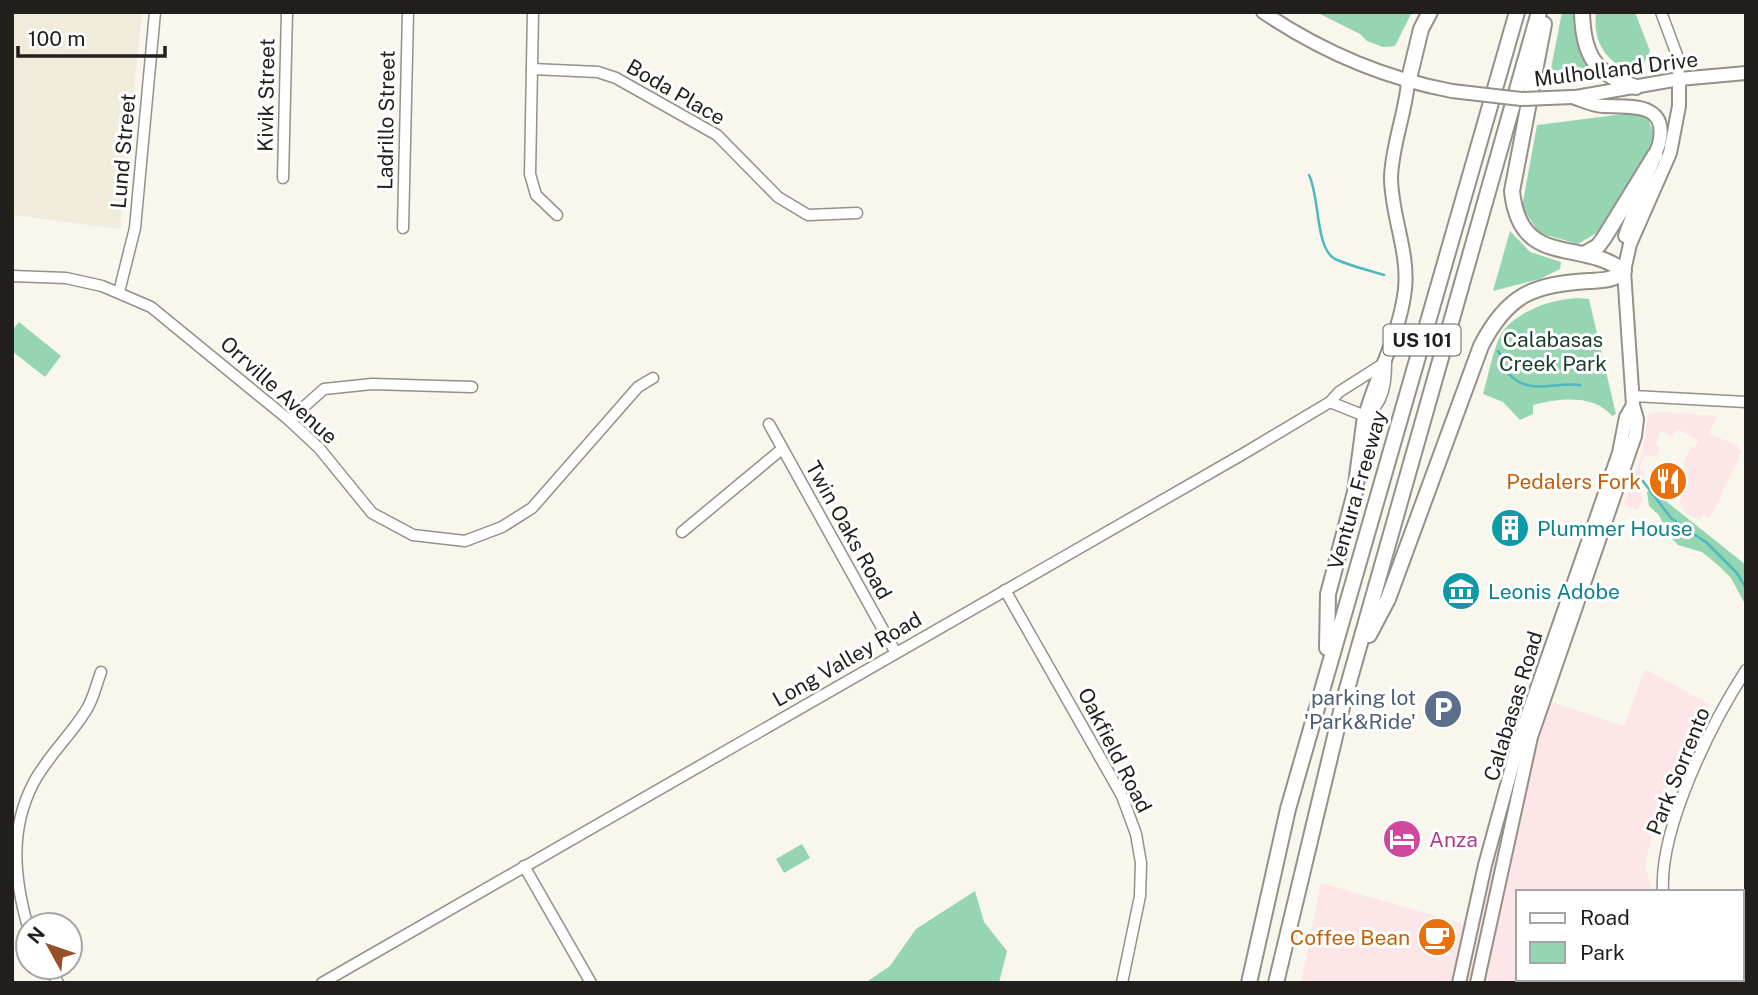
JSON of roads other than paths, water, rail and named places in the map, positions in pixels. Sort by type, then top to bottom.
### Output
[{"type":"highway","points":[[1408,83],[1421,29],[1430,12]]},
{"type":"highway","name":"Ventura Freeway","points":[[1249,983],[1288,809],[1517,12]]},
{"type":"highway","name":"US 101","points":[[1276,983],[1327,763],[1539,12]]},
{"type":"highway","points":[[1357,656],[1388,599],[1481,346],[1493,323],[1505,309],[1529,291],[1550,284],[1614,280],[1624,271],[1606,260],[1584,254],[1566,253],[1542,245],[1523,226],[1514,206],[1512,191],[1546,12]]},
{"type":"highway","points":[[1582,12],[1585,37],[1600,70],[1609,77],[1636,87]]},
{"type":"highway","points":[[1584,254],[1598,246],[1604,238],[1655,155]]},
{"type":"highway","points":[[1327,668],[1328,594],[1357,483],[1366,416]]},
{"type":"main road","name":"Mulholland Drive","points":[[1263,12],[1280,17],[1339,57],[1408,83],[1452,91],[1521,99],[1572,97],[1679,79],[1746,73]]},
{"type":"main road","name":"Calabasas Road","points":[[1477,983],[1531,737],[1625,471],[1637,419],[1633,401],[1624,271],[1630,244],[1671,153],[1677,118],[1679,79]]},
{"type":"main road","points":[[1366,416],[1375,382],[1386,361],[1405,288],[1404,254],[1391,176],[1408,83]]},
{"type":"main road","points":[[1572,97],[1601,106],[1633,105],[1644,108],[1659,122],[1661,133],[1655,155],[1623,240],[1624,271]]},
{"type":"main road","name":"Calabasas Road","points":[[1459,983],[1476,903],[1521,734],[1619,453],[1626,417],[1633,401]]},
{"type":"street","name":"Lund Street","points":[[119,292],[135,228],[155,12]]},
{"type":"street","name":"Kivik Street","points":[[283,178],[287,12]]},
{"type":"street","name":"Ladrillo Street","points":[[403,228],[408,12]]},
{"type":"street","points":[[533,12],[532,187],[536,195],[557,215]]},
{"type":"street","points":[[1661,12],[1677,55],[1679,79]]},
{"type":"street","name":"Boda Place","points":[[532,69],[598,72],[616,78],[717,135],[778,197],[808,215],[857,213]]},
{"type":"street","name":"Orrville Avenue","points":[[12,276],[66,278],[119,292],[166,317],[289,419],[319,448],[372,513],[412,535],[466,541],[502,527],[533,508],[639,387],[653,378]]},
{"type":"street","name":"Long Valley Road","points":[[323,983],[1330,402],[1339,392],[1386,361]]},
{"type":"street","points":[[289,419],[324,389],[372,384],[472,387]]},
{"type":"street","points":[[1633,401],[1746,402]]},
{"type":"street","points":[[1330,402],[1366,416]]},
{"type":"street","name":"Twin Oaks Road","points":[[769,424],[896,653]]},
{"type":"street","points":[[682,532],[782,449]]},
{"type":"street","name":"Oakfield Road","points":[[1005,590],[1122,796],[1136,834],[1141,863],[1140,896],[1122,983]]},
{"type":"street","name":"Park Sorrento","points":[[1663,890],[1662,875],[1667,846],[1678,812],[1724,706],[1746,670]]},
{"type":"street","points":[[23,911],[15,869],[20,821],[34,783],[87,710],[101,672]]},
{"type":"street","points":[[524,866],[591,983]]},
{"type":"waterway","points":[[1309,175],[1321,233],[1329,253],[1335,259],[1384,275]]},
{"type":"waterway","points":[[1498,351],[1508,373],[1526,385],[1580,385]]},
{"type":"waterway","points":[[1642,480],[1671,518],[1707,543],[1737,573],[1746,588]]},
{"type":"place","name":"Pedalers Fork","points":[[1668,481]]},
{"type":"place","name":"Plummer House","points":[[1510,528]]},
{"type":"place","name":"Leonis Adobe","points":[[1461,591]]},
{"type":"place","name":"parking lot 'Park&Ride'","points":[[1443,709]]},
{"type":"place","name":"Anza","points":[[1402,839]]},
{"type":"place","name":"Coffee Bean","points":[[1437,937]]},
{"type":"park label","name":"Calabasas Creek Park","points":[[1553,351]]}]
